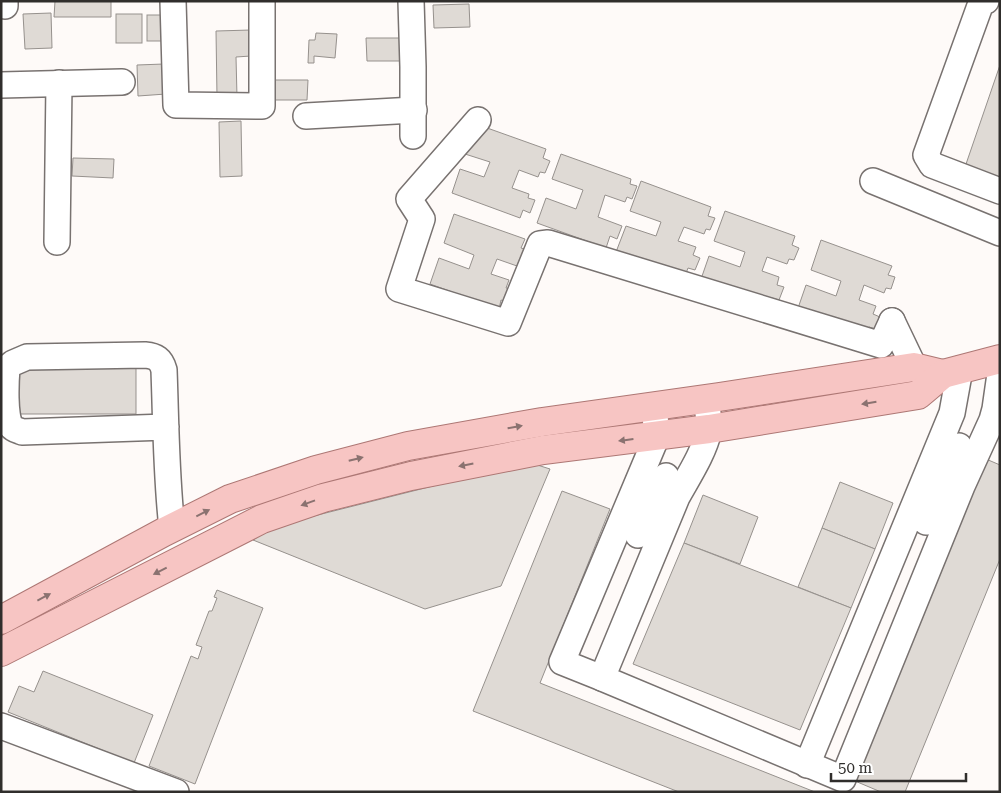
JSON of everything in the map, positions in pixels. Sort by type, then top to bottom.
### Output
[{"type":"main road","points":[[1,652],[262,519],[323,498],[411,476],[543,450],[709,429],[918,395],[951,372],[1000,359]]},
{"type":"main road","points":[[1,620],[168,530],[230,499],[316,470],[408,446],[542,422],[914,367],[951,372]]},
{"type":"main road","points":[[168,530],[185,558]]},
{"type":"street","points":[[173,1],[176,105],[262,106],[262,1]]},
{"type":"street","points":[[411,1],[413,136]]},
{"type":"street","points":[[986,1],[981,3],[926,155],[932,165],[1000,191]]},
{"type":"street","points":[[1,85],[122,82]]},
{"type":"street","points":[[57,242],[59,83]]},
{"type":"street","points":[[306,116],[414,110]]},
{"type":"street","points":[[478,120],[410,199],[422,219],[399,289],[508,323],[540,244],[548,244],[881,345],[892,321],[914,367]]},
{"type":"street","points":[[873,181],[1000,233]]},
{"type":"street","points":[[166,427],[22,432],[13,429],[8,419],[7,368],[13,362],[26,358],[135,355],[154,356],[162,364],[164,370],[169,501],[168,530]]},
{"type":"street","points":[[706,399],[709,429],[698,457],[664,475],[562,662],[843,779],[962,486],[959,446],[952,413],[951,372]]},
{"type":"street","points":[[807,765],[959,446],[992,420],[1000,374]]},
{"type":"street","points":[[602,678],[677,497],[664,475],[654,406]]},
{"type":"street","points":[[926,522],[959,446]]},
{"type":"street","points":[[638,535],[664,475]]},
{"type":"street","points":[[1,726],[176,792]]},
{"type":"building","points":[[55,1],[111,1],[111,17],[54,17]]},
{"type":"building","points":[[469,4],[470,27],[434,28],[433,5]]},
{"type":"building","points":[[51,13],[52,48],[25,49],[23,14]]},
{"type":"building","points":[[116,14],[142,14],[142,43],[116,43]]},
{"type":"building","points":[[147,15],[167,15],[167,41],[147,41]]},
{"type":"building","points":[[251,30],[251,56],[236,57],[237,97],[217,97],[216,31]]},
{"type":"building","points":[[316,33],[337,34],[335,58],[314,56],[314,63],[308,63],[309,40],[315,40]]},
{"type":"building","points":[[366,38],[406,38],[407,61],[367,61]]},
{"type":"building","points":[[164,64],[166,94],[138,96],[137,65]]},
{"type":"building","points":[[1000,65],[1000,178],[965,167]]},
{"type":"building","points":[[275,80],[308,80],[307,100],[275,100]]},
{"type":"building","points":[[241,121],[242,176],[220,177],[219,122]]},
{"type":"building","points":[[476,124],[546,149],[543,158],[550,161],[545,173],[540,172],[538,177],[519,170],[512,188],[529,194],[528,198],[535,200],[530,213],[523,210],[520,218],[452,193],[460,169],[484,177],[490,162],[465,154]]},
{"type":"building","points":[[561,154],[631,179],[630,184],[637,186],[632,199],[627,197],[625,202],[605,195],[598,217],[622,226],[617,239],[610,236],[606,248],[537,223],[546,198],[576,209],[583,190],[552,179]]},
{"type":"building","points":[[73,158],[114,159],[113,178],[72,176]]},
{"type":"building","points":[[641,181],[711,207],[708,216],[715,218],[710,230],[706,229],[704,234],[684,227],[678,241],[696,247],[693,255],[700,258],[695,270],[688,268],[685,276],[616,252],[626,226],[656,236],[661,222],[630,211]]},
{"type":"building","points":[[725,211],[795,236],[792,245],[799,248],[794,260],[789,259],[787,264],[767,257],[762,271],[779,277],[777,285],[784,287],[779,300],[772,298],[769,306],[700,282],[709,256],[740,267],[745,252],[714,241]]},
{"type":"building","points":[[454,214],[525,239],[521,248],[528,250],[524,263],[519,261],[517,266],[497,259],[491,274],[509,280],[506,288],[513,290],[509,303],[501,300],[499,309],[430,284],[439,258],[469,269],[474,255],[444,243]]},
{"type":"building","points":[[821,240],[892,266],[888,275],[895,277],[891,289],[886,288],[884,293],[864,285],[859,300],[876,306],[873,314],[880,317],[876,329],[869,327],[865,335],[797,311],[806,285],[836,296],[841,281],[811,270]]},
{"type":"building","points":[[15,365],[136,366],[136,414],[15,414]]},
{"type":"building","points":[[986,459],[1000,465],[1000,559],[905,792],[881,792],[855,781]]},
{"type":"building","points":[[528,462],[550,469],[501,586],[425,609],[253,540],[274,526]]},
{"type":"building","points":[[840,482],[893,503],[875,549],[822,528]]},
{"type":"building","points":[[562,491],[610,509],[540,683],[815,792],[679,792],[473,711]]},
{"type":"building","points":[[703,495],[758,517],[740,564],[684,543]]},
{"type":"building","points":[[822,528],[875,549],[851,608],[798,587]]},
{"type":"building","points":[[684,543],[851,608],[800,730],[633,664]]},
{"type":"building","points":[[217,590],[263,608],[195,784],[149,766],[191,656],[198,659],[202,647],[196,645],[209,611],[212,611],[217,598],[214,597]]},
{"type":"building","points":[[43,671],[153,715],[134,763],[8,712],[19,686],[34,692]]}]
